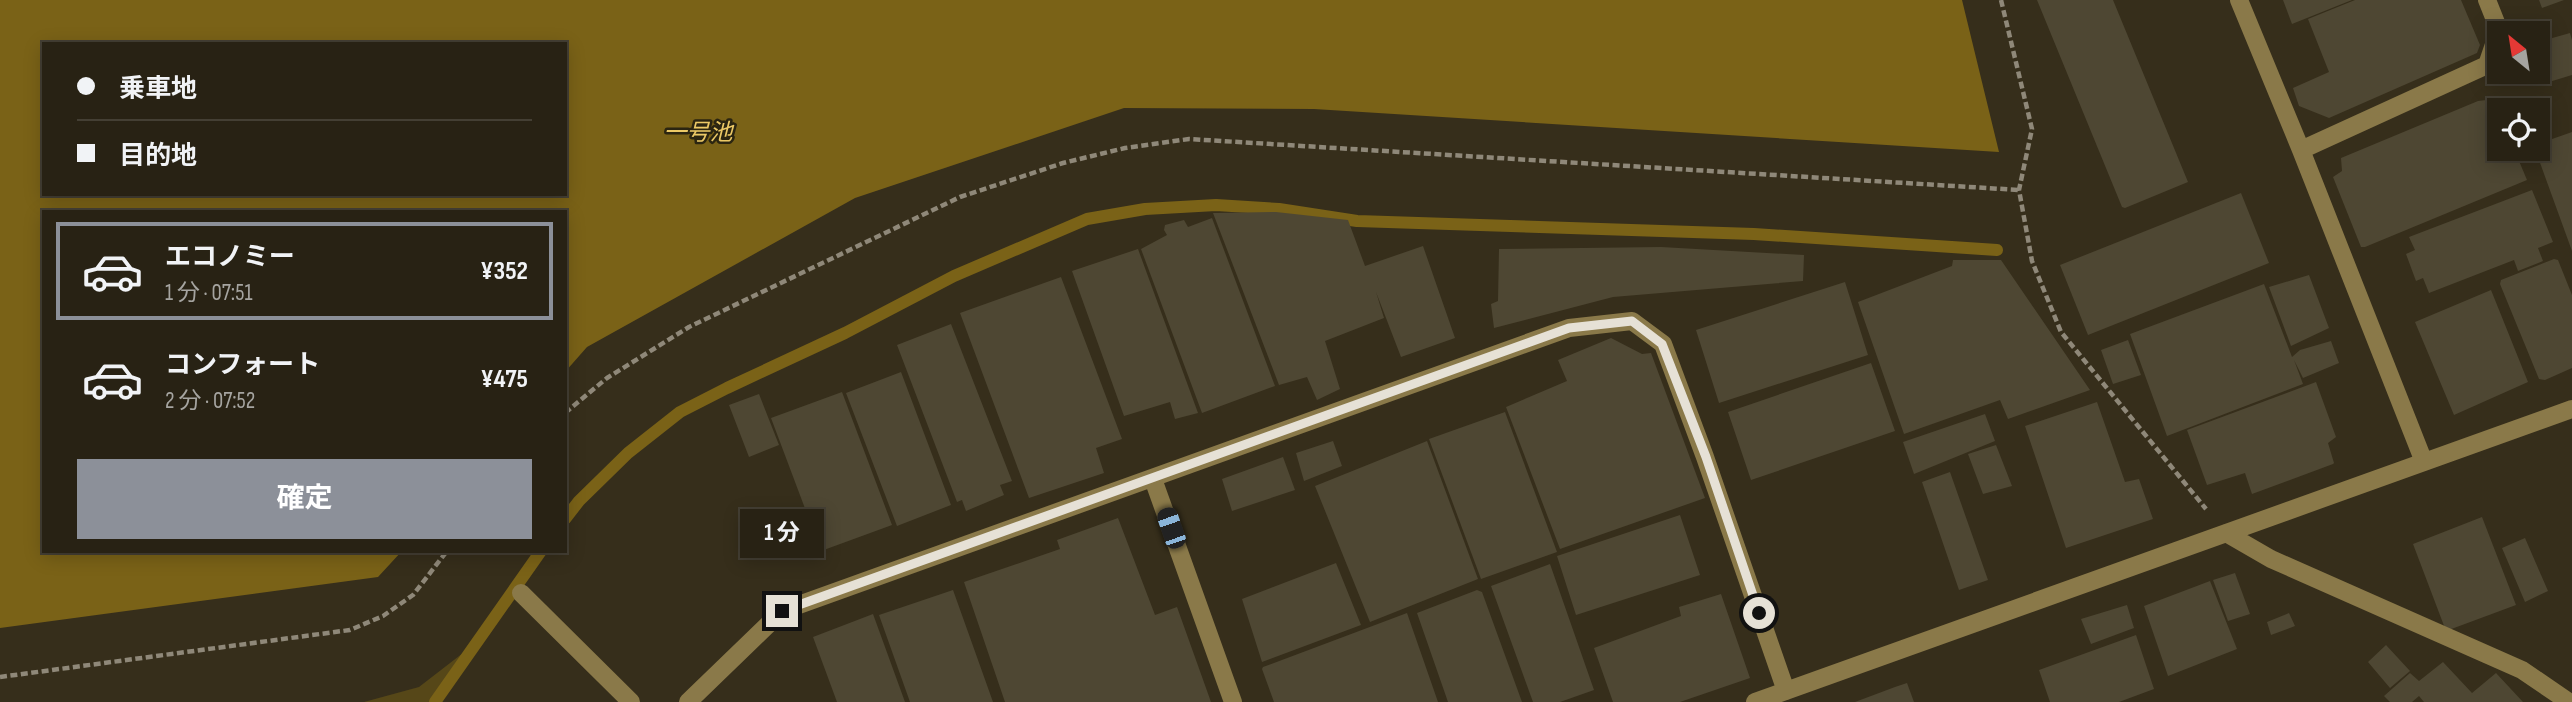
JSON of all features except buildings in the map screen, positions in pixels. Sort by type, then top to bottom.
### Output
[{"type":"street","points":[[2239,0],[2301,149],[2424,463]]},
{"type":"street","points":[[2301,149],[2487,65],[2499,30],[2487,0]]},
{"type":"street","points":[[688,702],[782,611],[1569,328],[1632,321],[1662,344],[1706,457],[1786,691]]},
{"type":"street","points":[[1755,702],[2572,409]]},
{"type":"street","points":[[1153,479],[1233,702]]},
{"type":"street","points":[[2225,533],[2271,559],[2522,670],[2569,702]]},
{"type":"street","points":[[521,593],[631,702]]},
{"type":"path","points":[[2001,0],[2032,129],[2020,190],[2032,261],[2061,332],[2225,533]]},
{"type":"path","points":[[567,411],[607,378],[689,327],[960,197],[1063,163],[1125,148],[1189,139],[2020,190]]},
{"type":"path","points":[[0,677],[351,630],[383,616],[413,595],[445,553]]},
{"type":"shaded area","points":[[463,653],[431,702],[364,702],[419,687]]},
{"type":"water","name":"一号池","points":[[0,0],[1962,0],[1999,152],[1314,109],[1124,108],[855,198],[587,347],[567,370],[567,210],[42,210],[42,553],[400,553],[378,577],[0,628]]},
{"type":"waterway","points":[[567,516],[628,453],[680,412],[845,333],[954,276],[1087,219],[1145,209],[1216,205],[1279,209],[1357,221],[1754,234],[1997,250]]},
{"type":"waterway","points":[[435,702],[540,553]]},
{"type":"route","points":[[782,611],[1569,328],[1632,321],[1662,344],[1706,457],[1759,613]]}]
